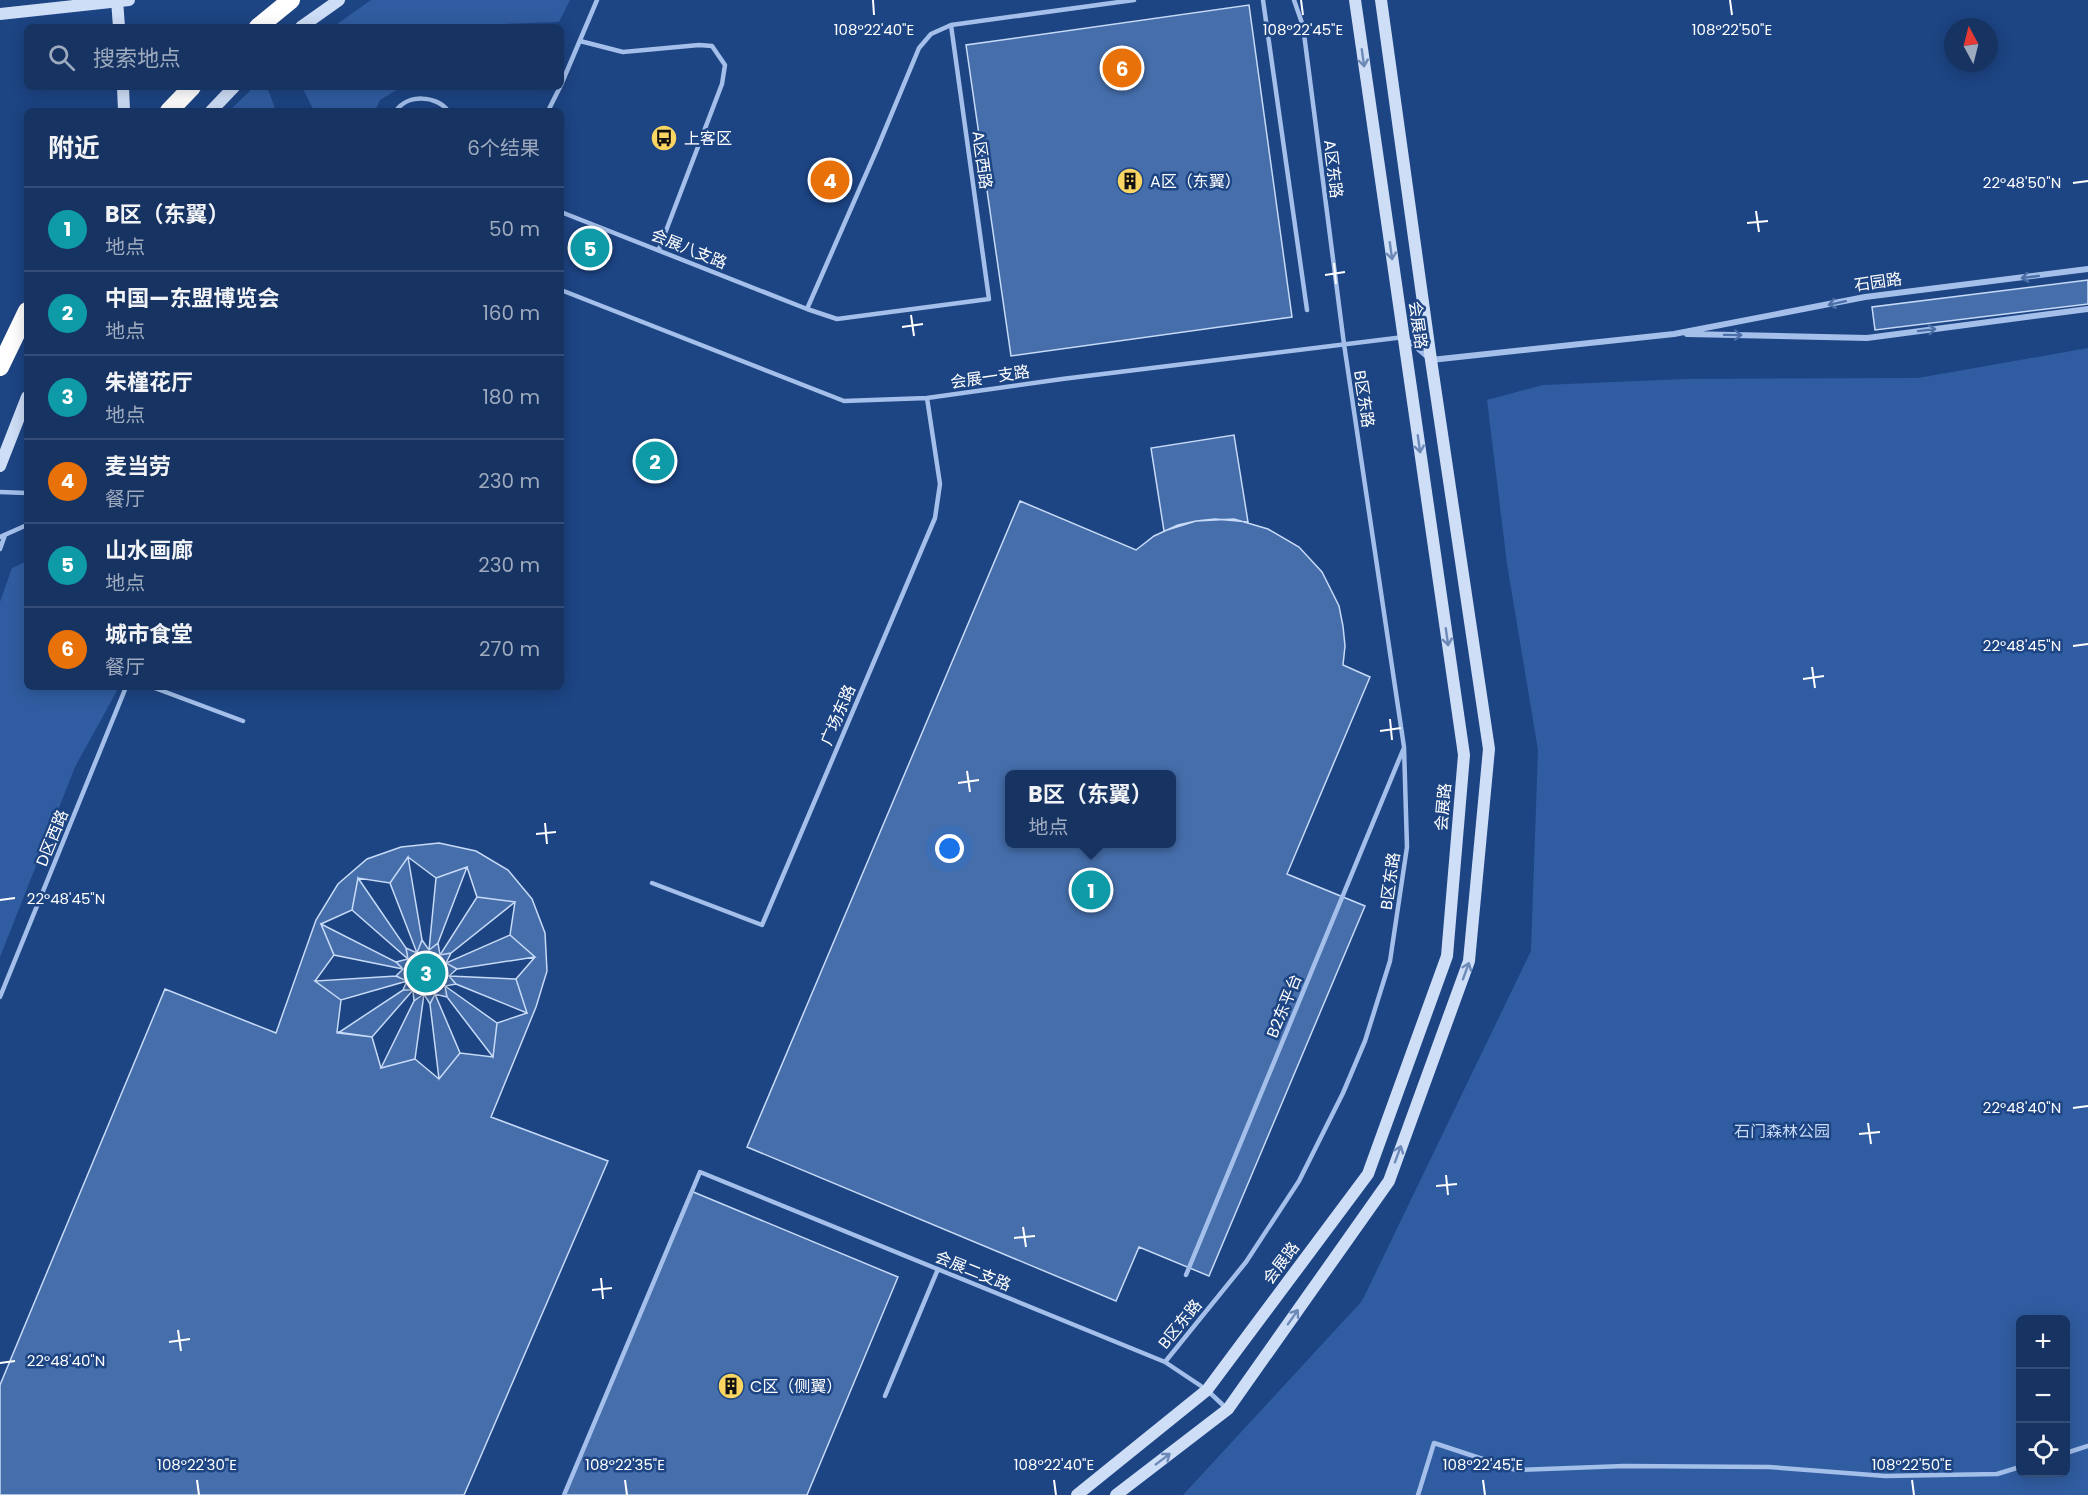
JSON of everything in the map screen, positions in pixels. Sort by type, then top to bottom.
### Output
[{"type":"highway","points":[[262,24],[291,0]]},
{"type":"highway","points":[[171,108],[189,90]]},
{"type":"highway","points":[[0,367],[24,317]]},
{"type":"main road","points":[[52,9],[66,0]]},
{"type":"main road","points":[[0,14],[121,0],[119,24]]},
{"type":"main road","points":[[305,24],[339,0]]},
{"type":"main road","name":"会展路","points":[[1077,1495],[1207,1390],[1368,1174],[1447,956],[1464,755],[1355,0]]},
{"type":"main road","name":"会展路","points":[[1116,1495],[1228,1409],[1389,1181],[1469,961],[1489,749],[1431,360],[1381,0]]},
{"type":"main road","points":[[123,90],[124,108]]},
{"type":"main road","points":[[214,108],[231,90]]},
{"type":"main road","points":[[0,466],[24,405]]},
{"type":"street","name":"石园路","points":[[1431,360],[1674,334],[1865,297],[2088,270]]},
{"type":"street","name":"石园路","points":[[1674,334],[1867,338],[2088,309]]},
{"type":"lane","points":[[564,77],[597,0]]},
{"type":"lane","points":[[807,309],[919,48],[931,34],[951,25],[1134,0]]},
{"type":"lane","points":[[1263,0],[1307,310]]},
{"type":"lane","name":"A区东路","points":[[1294,0],[1303,26],[1344,344]]},
{"type":"lane","name":"A区西路","points":[[951,25],[989,298]]},
{"type":"lane","points":[[580,41],[622,52],[699,45],[712,46],[725,65],[722,84],[659,249]]},
{"type":"lane","points":[[549,108],[558,90]]},
{"type":"lane","points":[[398,108],[415,99],[430,99],[446,108]]},
{"type":"lane","name":"会展八支路","points":[[564,213],[837,319],[989,298]]},
{"type":"lane","name":"会展一支路","points":[[564,291],[844,401],[927,398],[1073,377],[1404,337]]},
{"type":"lane","points":[[1404,337],[1431,360]]},
{"type":"lane","name":"B区东路","points":[[1165,1362],[1246,1262],[1299,1181],[1343,1093],[1365,1041],[1390,961],[1407,847],[1404,747],[1344,344]]},
{"type":"lane","name":"广场东路","points":[[652,883],[762,925],[935,518],[940,484],[927,398]]},
{"type":"lane","points":[[0,492],[24,493]]},
{"type":"lane","points":[[0,549],[2,536],[24,526]]},
{"type":"lane","name":"D区西路","points":[[0,997],[125,690]]},
{"type":"lane","points":[[161,690],[243,721]]},
{"type":"lane","name":"B2东平台","points":[[1186,1275],[1404,747]]},
{"type":"lane","name":"会展二支路","points":[[564,1495],[700,1172],[1165,1362],[1207,1390],[1228,1409]]},
{"type":"lane","points":[[885,1396],[938,1269]]},
{"type":"lane","points":[[1418,1495],[1434,1443],[1516,1470],[1624,1466],[1769,1467],[1885,1476],[1997,1474],[2016,1468]]},
{"type":"lane","points":[[2070,1452],[2088,1446]]},
{"type":"green space","points":[[371,0],[570,0],[559,22],[337,24]]},
{"type":"green space","points":[[251,90],[268,90],[275,108],[232,108]]},
{"type":"green space","points":[[304,90],[397,90],[380,100],[376,108],[312,108]]},
{"type":"green space","name":"石门森林公园","points":[[2088,348],[2088,1495],[1183,1495],[1362,1301],[1531,951],[1538,750],[1507,564],[1487,400],[1543,385],[1686,379],[1918,378]]},
{"type":"green space","points":[[24,562],[24,690],[117,690],[75,767],[0,957],[0,602],[12,568]]},
{"type":"building","name":"A区（东翼）","points":[[1249,5],[1292,317],[1011,356],[966,45]]},
{"type":"building","points":[[2088,280],[2088,304],[1875,330],[1872,307]]},
{"type":"building","points":[[1234,435],[1248,522],[1215,519],[1196,521],[1164,531],[1151,448]]},
{"type":"building","points":[[1020,501],[1136,550],[1154,536],[1178,525],[1196,521],[1234,519],[1268,529],[1299,547],[1322,572],[1339,606],[1345,646],[1343,665],[1370,677],[1287,874],[1365,906],[1209,1276],[1139,1247],[1116,1301],[747,1147]]},
{"type":"building","points":[[439,843],[476,851],[508,870],[532,899],[545,933],[547,971],[536,1007],[491,1117],[608,1161],[464,1495],[0,1495],[0,1385],[165,989],[276,1033],[316,920],[338,884],[367,859],[401,847]],"holes":[[[408,857],[436,878],[467,867],[477,897],[515,902],[510,935],[535,957],[516,979],[527,1013],[497,1023],[493,1057],[460,1053],[439,1079],[415,1059],[381,1068],[372,1037],[337,1032],[341,1000],[315,981],[334,955],[321,924],[352,910],[358,878],[390,883]]]},
{"type":"building","points":[[408,857],[422,940],[417,953],[390,883]]},
{"type":"building","points":[[467,867],[438,943],[429,950],[436,878]]},
{"type":"building","points":[[358,878],[406,948],[408,959],[352,910]]},
{"type":"building","points":[[477,897],[515,902],[451,953],[440,955]]},
{"type":"building","points":[[321,924],[396,962],[403,969],[334,955]]},
{"type":"building","points":[[510,935],[535,957],[457,969],[446,963]]},
{"type":"building","points":[[422,940],[429,950],[438,943],[440,955],[451,953],[446,963],[457,969],[449,976],[456,984],[445,986],[447,997],[435,994],[430,1004],[424,994],[414,1001],[413,990],[403,990],[407,981],[396,976],[403,969],[396,962],[408,959],[406,948],[417,953]]},
{"type":"building","points":[[396,976],[407,981],[341,1000],[315,981]]},
{"type":"building","points":[[449,976],[516,979],[527,1013],[456,984]]},
{"type":"building","points":[[445,986],[497,1023],[493,1057],[447,997]]},
{"type":"building","points":[[403,990],[413,990],[372,1037],[338,1033]]},
{"type":"building","points":[[424,994],[415,1059],[381,1068],[414,1001]]},
{"type":"building","points":[[435,994],[460,1053],[439,1079],[430,1004]]},
{"type":"building","name":"C区（侧翼）","points":[[691,1191],[898,1277],[807,1495],[564,1495]]},
{"type":"place","name":"城市食堂","points":[[1122,68]]},
{"type":"place","name":"上客区","points":[[664,138]]},
{"type":"place","name":"麦当劳","points":[[830,180]]},
{"type":"place","name":"A区（东翼）","points":[[1130,181]]},
{"type":"place","name":"山水画廊","points":[[590,248]]},
{"type":"place","name":"中国—东盟博览会","points":[[655,461]]},
{"type":"place","name":"B区（东翼）","points":[[1091,890]]},
{"type":"place","name":"朱槿花厅","points":[[426,973]]},
{"type":"place","name":"C区（侧翼）","points":[[731,1386]]}]
